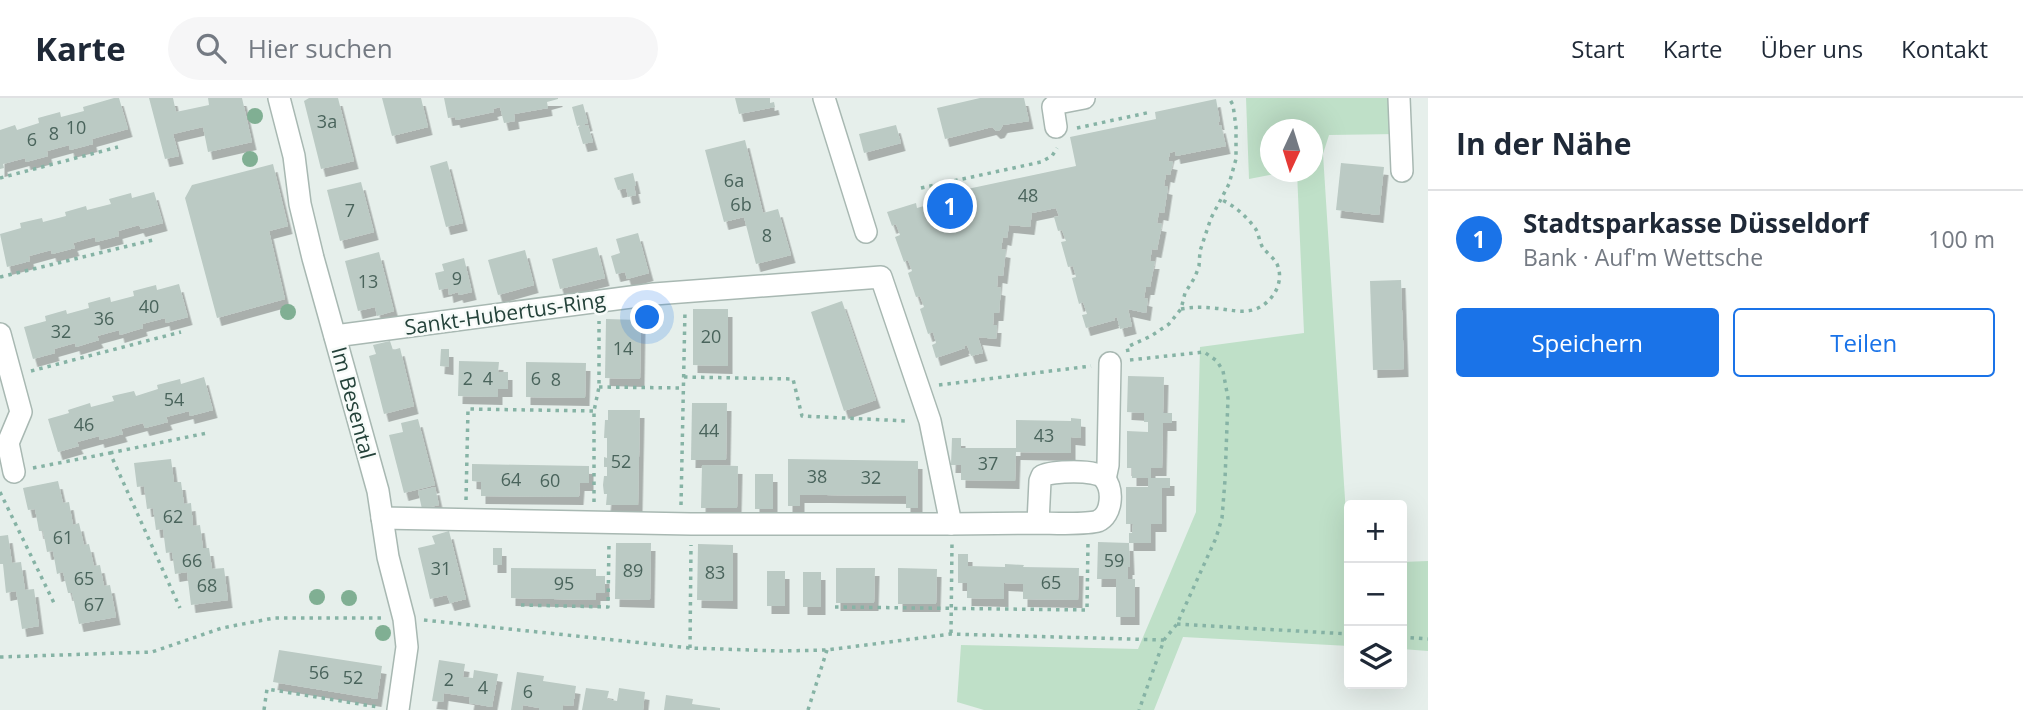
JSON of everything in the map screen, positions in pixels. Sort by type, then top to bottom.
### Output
[{"type":"street","name":"Im Besental","points":[[279,98],[294,156],[303,217],[378,491],[388,557],[404,619],[407,647],[398,710]]},
{"type":"street","points":[[824,98],[866,232]]},
{"type":"street","points":[[1057,130],[1053,107],[1058,103],[1084,98]]},
{"type":"street","points":[[1399,98],[1402,170]]},
{"type":"street","name":"Sankt-Hubertus-Ring","points":[[335,336],[686,290],[881,277],[930,421],[951,524]]},
{"type":"street","points":[[0,334],[22,412],[4,444],[14,472]]},
{"type":"street","points":[[382,518],[686,524],[1095,522],[1105,517],[1109,509],[1110,491],[1105,479],[1119,362]]},
{"type":"street","points":[[1038,523],[1042,476],[1055,472],[1095,473],[1105,479]]},
{"type":"path","points":[[1119,362],[1127,347],[1152,336],[1169,324],[1181,309],[1185,293],[1199,266],[1200,251],[1236,159],[1236,127],[1233,105],[1229,98]]},
{"type":"path","points":[[922,188],[1041,162],[1052,156],[1057,149],[1057,130],[1151,112]]},
{"type":"path","points":[[0,178],[118,147]]},
{"type":"path","points":[[1181,309],[1193,307],[1249,311],[1259,308],[1271,299],[1278,285],[1280,277],[1277,265],[1262,246],[1256,229],[1236,207],[1222,200]]},
{"type":"path","points":[[0,277],[153,240]]},
{"type":"path","points":[[686,290],[683,388],[690,648]]},
{"type":"path","points":[[521,605],[608,607],[594,411],[599,387],[599,301]]},
{"type":"path","points":[[12,376],[181,332]]},
{"type":"path","points":[[919,387],[1204,352],[1217,360],[1226,380],[1222,517],[1216,538],[1177,624],[1164,640],[1139,710]]},
{"type":"path","points":[[684,377],[793,379],[802,416],[930,421]]},
{"type":"path","points":[[599,387],[683,388]]},
{"type":"path","points":[[466,520],[468,409],[594,411]]},
{"type":"path","points":[[14,472],[207,433]]},
{"type":"path","points":[[110,453],[180,608]]},
{"type":"path","points":[[0,492],[54,603]]},
{"type":"path","points":[[835,607],[1087,610],[1088,522]]},
{"type":"path","points":[[951,524],[951,634]]},
{"type":"path","points":[[0,656],[152,652],[222,628],[274,618],[445,621],[690,648],[780,651],[827,650],[951,634],[1164,640]]},
{"type":"path","points":[[1177,624],[1344,634]]},
{"type":"path","points":[[1407,637],[1428,639]]},
{"type":"path","points":[[808,710],[827,650]]},
{"type":"path","points":[[264,710],[267,689],[398,710]]},
{"type":"green space","points":[[1246,98],[1396,98],[1397,134],[1329,135],[1323,154],[1323,119],[1260,119],[1260,177],[1249,179]]},
{"type":"green space","points":[[1323,154],[1345,500],[1344,646],[1183,637],[1154,710],[984,710],[957,702],[961,645],[1138,649],[1196,512],[1200,347],[1304,333],[1297,182],[1323,182]]},
{"type":"green space","points":[[1428,561],[1428,651],[1407,649],[1407,562]]},
{"type":"building","points":[[119,98],[128,129],[92,139],[93,144],[70,150],[69,145],[47,151],[48,156],[3,164],[4,168],[0,169],[0,130],[15,125],[17,130],[39,123],[38,118],[60,112],[61,117],[84,111],[83,107]]},
{"type":"building","points":[[149,98],[173,98],[176,112],[209,105],[208,98],[242,98],[252,142],[208,152],[203,127],[173,134],[179,156],[165,159]]},
{"type":"building","points":[[309,98],[338,98],[354,161],[321,169],[304,101]]},
{"type":"building","points":[[382,98],[421,98],[428,127],[392,136]]},
{"type":"building","points":[[444,98],[558,99],[547,102],[548,108],[514,114],[515,121],[504,123],[500,107],[493,109],[494,112],[456,120],[455,117],[448,118]]},
{"type":"building","points":[[735,98],[770,98],[770,103],[774,102],[775,107],[739,114]]},
{"type":"building","points":[[980,98],[1024,98],[1029,121],[1003,125],[996,131],[992,127],[945,139],[937,108]]},
{"type":"building","points":[[1216,99],[1218,122],[1226,146],[1176,156],[1175,151],[1170,153],[1168,161],[1173,162],[1170,175],[1166,174],[1164,186],[1168,187],[1164,213],[1159,212],[1157,223],[1162,224],[1157,250],[1152,249],[1150,261],[1155,261],[1150,287],[1146,287],[1144,298],[1148,299],[1146,313],[1128,309],[1132,326],[1120,329],[1117,317],[1115,320],[1086,328],[1082,315],[1087,314],[1083,302],[1079,304],[1072,278],[1076,277],[1073,266],[1068,267],[1061,242],[1066,241],[1062,230],[1058,231],[1054,217],[1059,216],[1056,208],[1032,213],[1030,227],[1009,225],[1007,238],[1003,237],[1001,249],[1006,250],[1003,276],[998,275],[997,287],[1001,288],[999,313],[994,313],[993,325],[997,325],[996,339],[978,337],[983,353],[971,356],[967,345],[936,358],[932,345],[936,343],[933,332],[928,334],[920,309],[924,307],[920,296],[916,297],[908,273],[912,271],[908,260],[904,262],[895,237],[900,235],[896,224],[892,226],[887,212],[916,203],[917,208],[931,204],[930,197],[955,186],[958,191],[1076,166],[1070,137],[1156,119],[1155,112]]},
{"type":"building","points":[[583,104],[588,123],[585,126],[588,125],[593,142],[583,144],[578,127],[581,127],[577,126],[572,107]]},
{"type":"building","points":[[896,125],[901,143],[864,153],[859,134]]},
{"type":"building","points":[[745,140],[763,213],[778,209],[791,255],[756,264],[744,217],[724,222],[705,150]]},
{"type":"building","points":[[447,161],[463,223],[446,227],[430,166]]},
{"type":"building","points":[[1341,163],[1384,167],[1379,215],[1336,210]]},
{"type":"building","points":[[273,164],[288,226],[269,231],[285,299],[217,318],[185,198],[192,185]]},
{"type":"building","points":[[633,173],[636,195],[628,197],[626,188],[618,190],[614,178]]},
{"type":"building","points":[[361,182],[374,232],[340,241],[327,190]]},
{"type":"building","points":[[154,192],[163,223],[141,229],[139,225],[118,231],[119,236],[96,242],[95,237],[73,243],[75,248],[52,254],[51,250],[29,256],[30,261],[7,267],[0,234],[21,228],[20,223],[42,218],[43,222],[66,216],[65,212],[86,206],[87,210],[111,204],[109,199],[131,193],[132,198]]},
{"type":"building","points":[[638,233],[649,273],[627,279],[625,272],[616,274],[611,256],[620,253],[616,239]]},
{"type":"building","points":[[597,247],[605,278],[560,289],[552,259]]},
{"type":"building","points":[[525,250],[534,285],[498,295],[488,260]]},
{"type":"building","points":[[379,252],[394,311],[377,316],[375,307],[358,311],[345,261]]},
{"type":"building","points":[[464,258],[472,292],[449,295],[448,288],[439,290],[435,273],[444,271],[442,264]]},
{"type":"building","points":[[1401,280],[1404,369],[1373,370],[1370,281]]},
{"type":"building","points":[[179,284],[188,317],[166,323],[165,318],[142,324],[143,328],[120,335],[119,330],[97,336],[99,340],[76,347],[75,343],[54,349],[55,353],[33,359],[24,327],[46,321],[45,316],[66,310],[67,314],[89,308],[88,303],[110,297],[111,302],[134,296],[133,291],[156,285],[157,290]]},
{"type":"building","points":[[842,301],[876,400],[844,411],[811,312]]},
{"type":"building","points":[[693,309],[728,309],[728,366],[693,365]]},
{"type":"building","points":[[606,319],[641,320],[640,379],[605,378]]},
{"type":"building","points":[[390,341],[393,350],[400,348],[414,406],[384,414],[369,356],[376,354],[373,345]]},
{"type":"building","points":[[441,349],[449,349],[449,367],[440,366]]},
{"type":"building","points":[[459,361],[499,362],[498,372],[508,372],[508,389],[498,389],[498,397],[458,396]]},
{"type":"building","points":[[526,362],[586,363],[585,398],[526,397]]},
{"type":"building","points":[[1128,376],[1164,377],[1163,413],[1172,413],[1172,423],[1163,423],[1162,468],[1151,468],[1151,478],[1170,478],[1170,488],[1162,488],[1162,524],[1151,524],[1151,543],[1129,543],[1133,524],[1126,524],[1126,487],[1148,487],[1148,478],[1132,478],[1132,468],[1127,468],[1127,431],[1148,432],[1144,413],[1127,412]]},
{"type":"building","points":[[204,377],[213,410],[190,416],[189,411],[166,417],[168,422],[145,428],[143,423],[121,429],[123,434],[100,440],[99,436],[77,442],[79,446],[58,452],[48,419],[90,403],[91,407],[114,401],[112,396],[134,391],[136,396],[158,389],[157,385],[180,379],[181,384]]},
{"type":"building","points":[[692,403],[727,403],[726,460],[691,460]]},
{"type":"building","points":[[608,410],[640,410],[638,505],[606,505],[607,494],[604,494],[603,485],[604,476],[607,476],[604,457],[607,458],[607,438],[604,438]]},
{"type":"building","points":[[1071,418],[1081,419],[1081,438],[1071,437],[1071,453],[1016,452],[1015,481],[961,480],[961,465],[951,465],[952,438],[961,438],[961,448],[1016,448],[1016,420],[1071,421]]},
{"type":"building","points":[[418,419],[435,485],[404,493],[389,435],[403,432],[401,423]]},
{"type":"building","points":[[171,459],[174,482],[181,482],[184,504],[191,503],[193,526],[200,525],[203,548],[209,548],[212,569],[224,568],[228,600],[191,605],[187,572],[175,574],[172,552],[166,553],[163,529],[156,530],[153,508],[147,509],[144,486],[137,487],[134,463]]},
{"type":"building","points":[[788,459],[918,461],[918,508],[906,508],[906,496],[800,495],[800,506],[788,506]]},
{"type":"building","points":[[472,464],[589,466],[589,483],[580,483],[579,497],[481,496],[481,482],[472,481]]},
{"type":"building","points":[[702,465],[738,466],[737,508],[701,508]]},
{"type":"building","points":[[755,474],[773,474],[773,509],[755,509]]},
{"type":"building","points":[[58,481],[63,503],[69,502],[73,525],[79,523],[84,545],[89,544],[94,566],[100,565],[104,586],[110,585],[116,617],[79,624],[72,593],[68,593],[63,572],[57,574],[53,551],[47,552],[35,509],[28,510],[23,488]]},
{"type":"building","points":[[435,487],[439,505],[422,509],[418,491]]},
{"type":"building","points":[[449,531],[466,599],[450,603],[447,595],[430,599],[418,548],[435,544],[432,536]]},
{"type":"building","points":[[8,535],[12,563],[21,562],[25,590],[34,589],[39,626],[22,629],[16,591],[6,593],[3,564],[0,564],[0,536]]},
{"type":"building","points":[[1098,542],[1129,543],[1128,579],[1135,579],[1135,617],[1116,617],[1116,579],[1097,579]]},
{"type":"building","points":[[616,543],[651,543],[650,600],[615,599]]},
{"type":"building","points":[[698,544],[733,545],[733,601],[697,600]]},
{"type":"building","points":[[493,548],[502,548],[502,565],[493,565]]},
{"type":"building","points":[[958,554],[968,554],[968,566],[1005,567],[1005,564],[1079,568],[1078,600],[1023,599],[1023,584],[1004,583],[1004,599],[967,598],[967,583],[958,583]]},
{"type":"building","points":[[511,568],[596,569],[596,576],[605,576],[605,593],[596,593],[596,600],[511,598]]},
{"type":"building","points":[[836,568],[875,568],[874,603],[836,603]]},
{"type":"building","points":[[898,568],[937,569],[936,604],[898,604]]},
{"type":"building","points":[[767,571],[785,571],[785,606],[767,606]]},
{"type":"building","points":[[803,572],[821,572],[821,607],[803,607]]},
{"type":"building","points":[[279,650],[382,666],[377,699],[273,682]]},
{"type":"building","points":[[439,660],[465,664],[463,677],[473,678],[474,670],[498,674],[492,707],[469,703],[470,697],[444,693],[443,702],[432,701]]},
{"type":"building","points":[[517,672],[544,676],[543,681],[576,686],[573,706],[563,705],[563,710],[539,710],[523,705],[522,710],[511,710]]},
{"type":"building","points":[[586,688],[609,691],[607,699],[617,701],[619,688],[645,692],[643,710],[582,710]]},
{"type":"building","points":[[666,695],[693,699],[692,704],[720,710],[664,710]]},
{"type":"place","name":"Stadtsparkasse Düsseldorf","points":[[950,206]]}]
